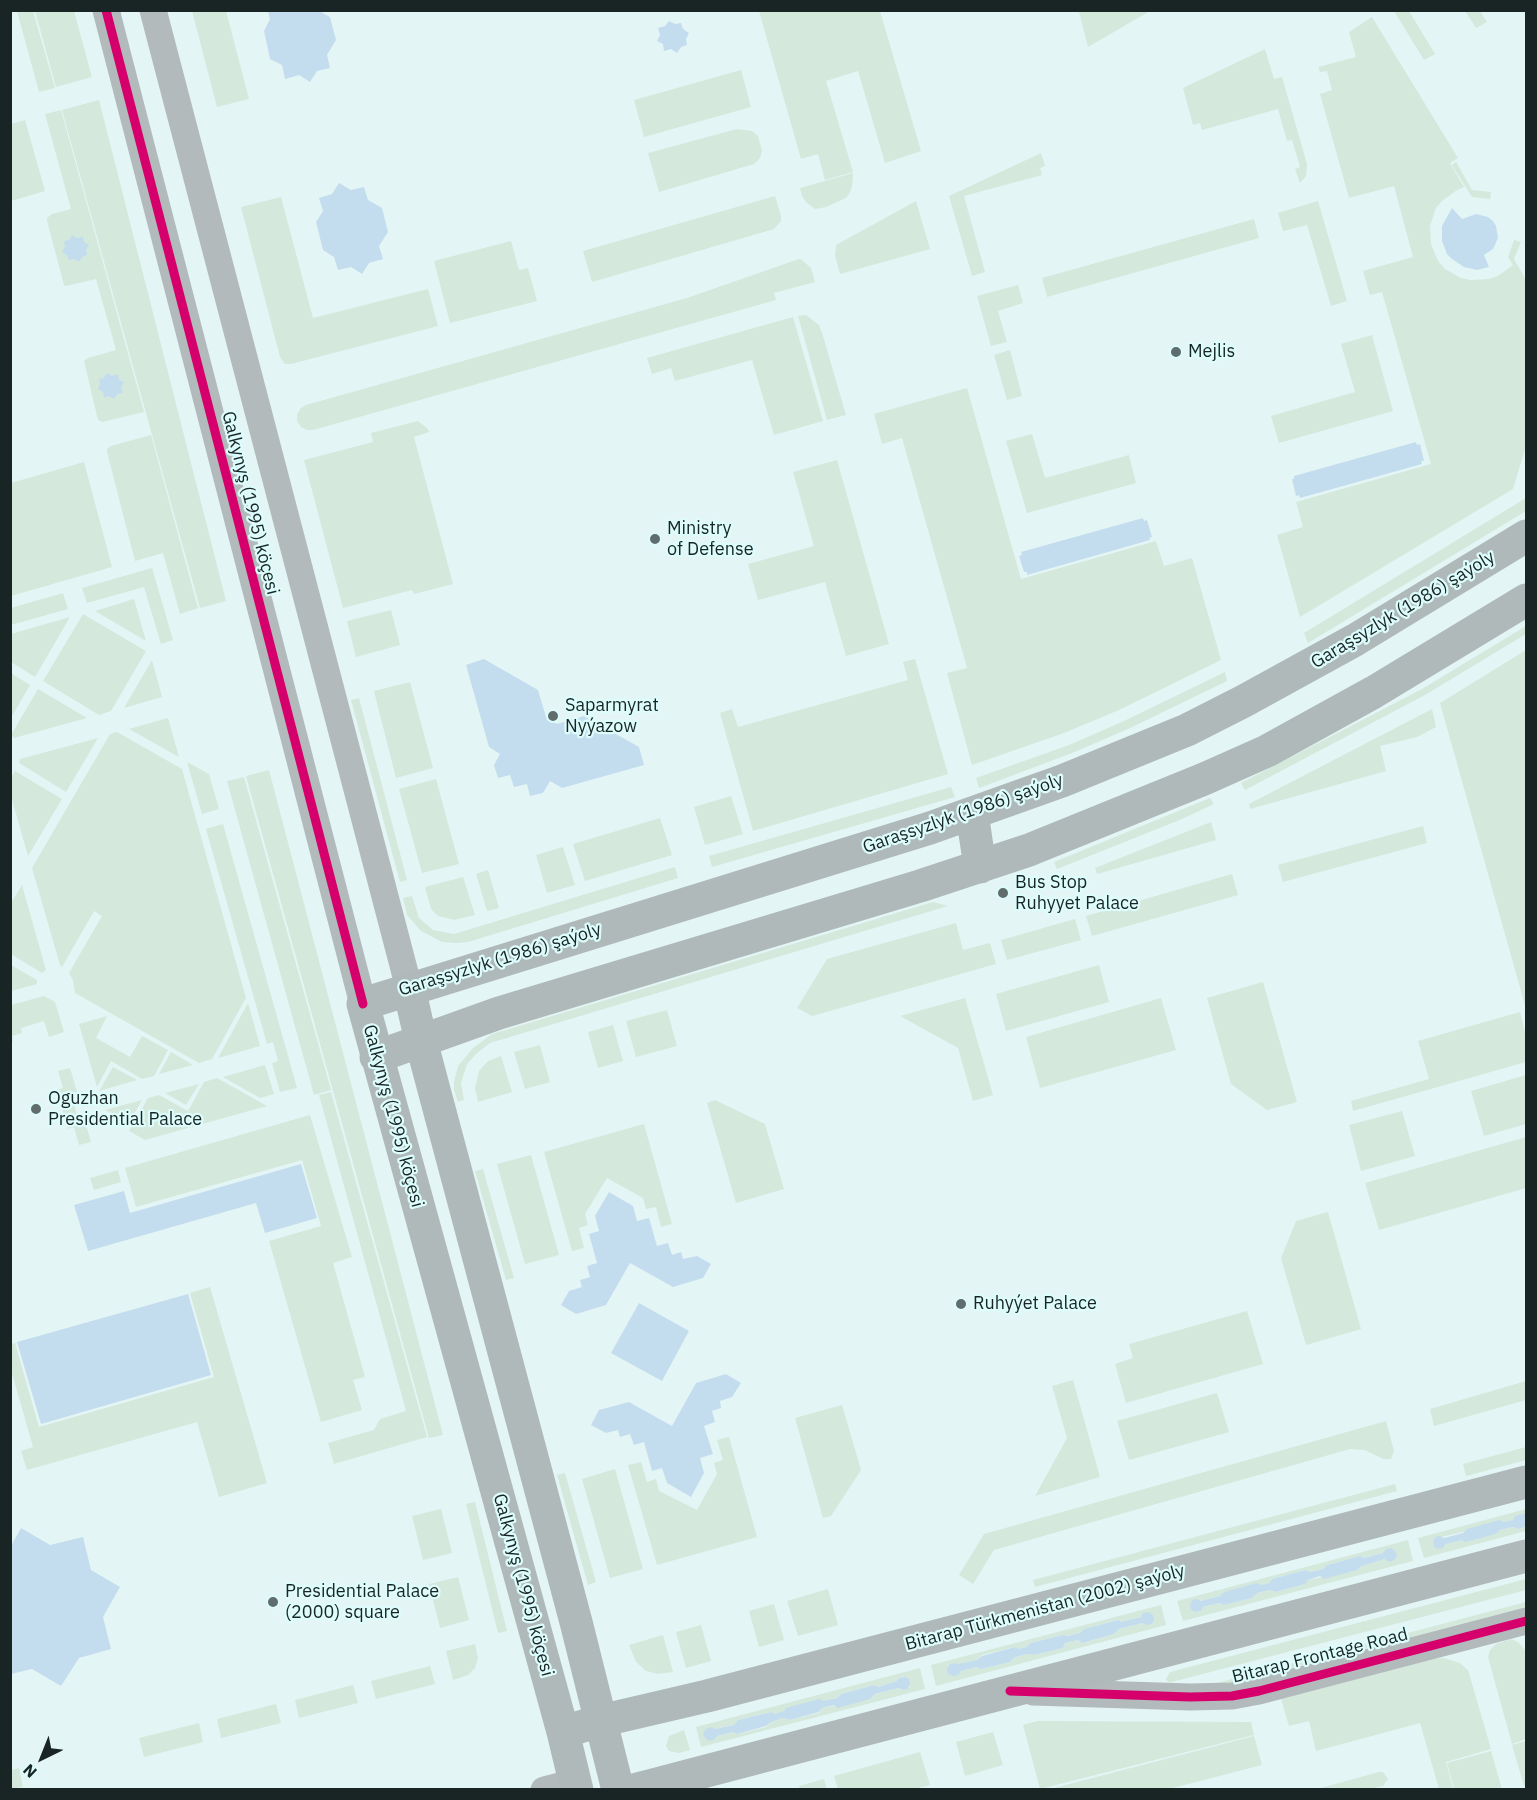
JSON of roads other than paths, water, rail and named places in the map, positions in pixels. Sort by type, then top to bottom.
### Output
[{"type":"main road","name":"Garaşsyzlyk (1986) şaýoly","points":[[363,1004],[930,828],[1062,782],[1203,722],[1356,640],[1527,536]]},
{"type":"main road","points":[[376,1057],[499,1013],[980,867],[1029,850],[1267,751],[1364,697],[1527,600]]},
{"type":"main road","points":[[1203,722],[1225,770]]},
{"type":"main road","points":[[972,813],[980,867]]},
{"type":"main road","points":[[720,892],[734,941]]},
{"type":"main road","name":"Galkynyş (1995) köçesi","points":[[409,988],[618,1790]]},
{"type":"main road","name":"Galkynyş (1995) köçesi","points":[[363,1004],[563,1731],[576,1786]]},
{"type":"main road","name":"Bitarap Türkmenistan (2002) şaýoly","points":[[563,1731],[718,1693],[1527,1482]]},
{"type":"main road","points":[[634,1790],[1527,1556]]},
{"type":"street","name":"Galkynyş (1995) köçesi","points":[[106,10],[363,1004]]},
{"type":"street","name":"Galkynyş (1995) köçesi","points":[[153,10],[409,988]]},
{"type":"street","name":"Bitarap Frontage Road","points":[[1010,1691],[1232,1696],[1259,1691],[1527,1621]]},
{"type":"street","points":[[544,1790],[576,1786]]},
{"type":"water","points":[[268,11],[319,11],[330,17],[336,40],[327,55],[330,68],[317,71],[310,82],[299,75],[285,79],[282,65],[270,59],[264,31],[270,19]]},
{"type":"water","points":[[669,21],[675,24],[681,23],[683,29],[689,33],[686,39],[687,45],[681,47],[677,53],[671,49],[664,51],[663,44],[657,41],[660,35],[658,28],[665,26]]},
{"type":"water","points":[[339,183],[351,190],[364,187],[368,200],[382,208],[388,232],[379,246],[383,259],[369,263],[362,274],[351,267],[338,270],[334,257],[323,250],[316,222],[323,211],[319,198],[332,194]]},
{"type":"water","points":[[1452,208],[1462,219],[1476,214],[1493,221],[1498,238],[1493,249],[1484,255],[1489,267],[1477,270],[1464,267],[1447,254],[1442,241],[1442,226]]},
{"type":"water","points":[[72,235],[77,238],[83,237],[84,242],[89,245],[86,250],[87,255],[79,262],[74,259],[69,260],[62,252],[65,247],[64,241],[69,240]]},
{"type":"water","points":[[107,373],[112,376],[118,374],[119,380],[124,382],[121,387],[123,393],[117,394],[114,399],[109,396],[104,398],[103,392],[98,389],[99,379],[104,378]]},
{"type":"water","points":[[1416,442],[1417,445],[1420,444],[1424,461],[1421,461],[1422,464],[1300,498],[1299,495],[1296,496],[1292,479],[1294,476]]},
{"type":"water","points":[[1143,518],[1144,521],[1147,520],[1152,537],[1149,538],[1150,540],[1027,575],[1027,572],[1024,572],[1019,556],[1022,555],[1021,552]]},
{"type":"water","points":[[484,659],[538,690],[546,717],[557,724],[584,716],[639,747],[644,765],[562,788],[550,781],[543,793],[530,796],[527,784],[514,787],[510,775],[498,778],[494,765],[500,754],[489,747],[466,665]]},
{"type":"water","points":[[301,1164],[317,1218],[265,1233],[256,1203],[88,1251],[74,1205],[124,1191],[130,1213]]},
{"type":"water","points":[[609,1192],[633,1206],[637,1221],[649,1218],[657,1246],[668,1243],[672,1255],[681,1252],[683,1259],[697,1256],[711,1264],[703,1278],[673,1287],[630,1263],[606,1305],[576,1314],[561,1305],[569,1291],[582,1287],[580,1280],[590,1277],[587,1266],[597,1263],[589,1234],[599,1231],[595,1216]]},
{"type":"water","points":[[188,1294],[211,1375],[41,1424],[17,1342]]},
{"type":"water","points":[[639,1303],[689,1331],[662,1381],[611,1353]]},
{"type":"water","points":[[726,1374],[741,1383],[732,1397],[720,1401],[721,1408],[712,1411],[715,1422],[704,1426],[713,1454],[700,1458],[704,1473],[691,1497],[667,1483],[662,1468],[652,1471],[644,1442],[634,1445],[630,1434],[620,1437],[618,1430],[606,1433],[591,1425],[599,1410],[629,1402],[672,1426],[696,1383]]},
{"type":"water","points":[[1526,1513],[1526,1526],[1519,1529],[1512,1527],[1466,1542],[1462,1540],[1446,1544],[1443,1548],[1434,1547],[1435,1537],[1444,1538],[1500,1520],[1503,1522],[1513,1520],[1515,1516]]},
{"type":"water","points":[[21,1528],[50,1545],[83,1537],[91,1570],[120,1587],[103,1617],[111,1649],[79,1658],[61,1686],[32,1669],[11,1674],[11,1546]]},
{"type":"water","points":[[1391,1548],[1397,1556],[1389,1562],[1385,1559],[1324,1579],[1320,1576],[1308,1580],[1305,1584],[1276,1592],[1270,1590],[1257,1593],[1252,1598],[1224,1605],[1219,1603],[1203,1607],[1201,1611],[1191,1610],[1192,1600],[1201,1601],[1257,1583],[1261,1585],[1270,1583],[1272,1579],[1305,1570],[1311,1572],[1323,1569],[1327,1565],[1360,1556],[1364,1558],[1383,1553],[1386,1549]]},
{"type":"water","points":[[1148,1612],[1153,1615],[1152,1624],[1143,1623],[1119,1629],[1114,1634],[1082,1643],[1078,1640],[1065,1643],[1063,1648],[1015,1657],[1010,1662],[961,1671],[958,1675],[948,1674],[947,1669],[950,1664],[977,1660],[982,1656],[1015,1647],[1018,1649],[1027,1647],[1030,1643],[1080,1633],[1084,1629],[1118,1620],[1121,1622],[1141,1617],[1143,1613]]},
{"type":"water","points":[[905,1677],[909,1679],[908,1689],[899,1688],[875,1694],[870,1699],[838,1708],[834,1705],[822,1708],[819,1712],[790,1720],[783,1718],[766,1726],[737,1734],[733,1732],[717,1736],[714,1740],[709,1741],[703,1733],[711,1727],[715,1729],[734,1725],[738,1720],[771,1712],[775,1714],[786,1708],[819,1699],[824,1701],[837,1698],[841,1694],[874,1685],[878,1687]]},
{"type":"place","name":"Mejlis","points":[[1176,352]]},
{"type":"place","name":"Ministry of Defense","points":[[655,539]]},
{"type":"place","name":"Saparmyrat Nyýazow","points":[[553,716]]},
{"type":"place","name":"Bus Stop Ruhyyet Palace","points":[[1003,893]]},
{"type":"place","name":"Oguzhan Presidential Palace","points":[[36,1109]]},
{"type":"place","name":"Ruhyýet Palace","points":[[961,1304]]},
{"type":"place","name":"Presidential Palace (2000) square","points":[[273,1602]]}]
